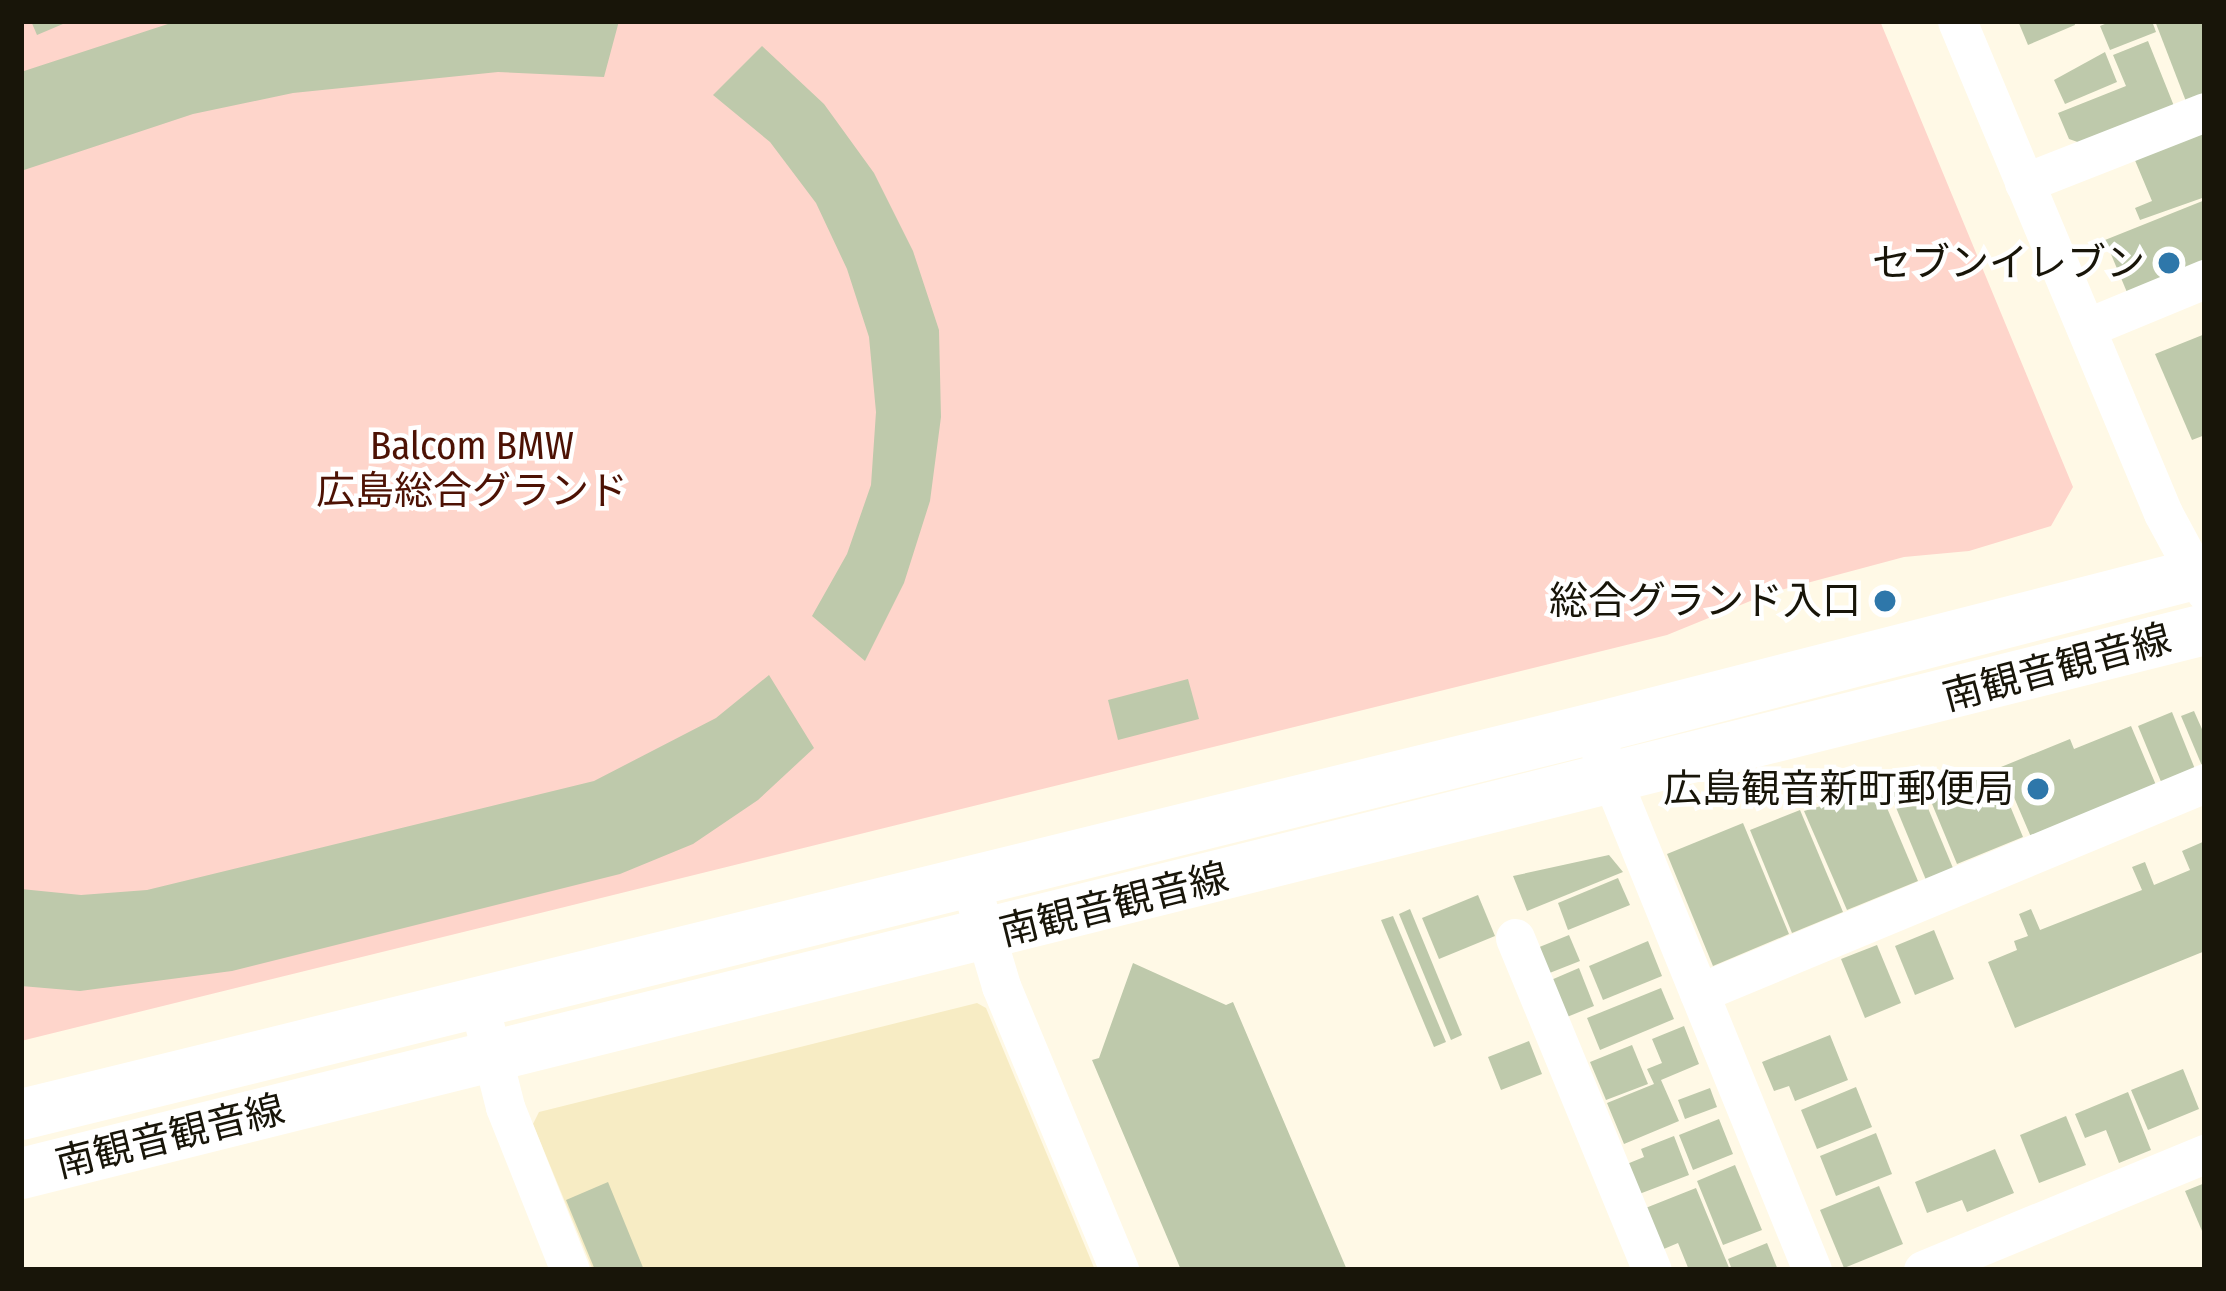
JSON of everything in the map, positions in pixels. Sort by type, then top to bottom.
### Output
[{"type":"main road","name":"南観音観音線","points":[[21,1114],[2201,579]]},
{"type":"main road","name":"南観音観音線","points":[[21,1174],[1609,782],[2205,629]]},
{"type":"street","points":[[1957,21],[2086,328],[2201,579]]},
{"type":"street","points":[[2024,183],[2205,112]]},
{"type":"street","points":[[2086,328],[2205,279]]},
{"type":"street","points":[[1593,728],[1609,782],[1813,1270]]},
{"type":"street","points":[[1699,993],[2205,782]]},
{"type":"street","points":[[969,879],[1001,986],[1119,1270]]},
{"type":"street","points":[[1515,938],[1652,1270]]},
{"type":"street","points":[[478,1000],[505,1107],[570,1270]]},
{"type":"street","points":[[1923,1270],[2205,1154]]},
{"type":"shaded area","points":[[977,1003],[986,1008],[1095,1270],[593,1270],[533,1124],[539,1112]]},
{"type":"green space","name":"Balcom BMW 広島総合グランド","points":[[21,21],[1880,21],[2073,487],[2051,526],[1969,551],[1904,557],[1770,593],[1667,635],[21,1041]]},
{"type":"building","points":[[31,21],[70,21],[37,35]]},
{"type":"building","points":[[619,21],[604,77],[498,72],[293,93],[193,114],[21,171],[21,72],[174,22]]},
{"type":"building","points":[[2018,21],[2074,21],[2075,25],[2028,45]]},
{"type":"building","points":[[2112,21],[2152,21],[2156,32],[2110,50],[2100,26]]},
{"type":"building","points":[[2155,21],[2205,21],[2205,97],[2187,104]]},
{"type":"building","points":[[2148,41],[2176,111],[2089,146],[2069,139],[2058,113],[2126,86],[2113,55]]},
{"type":"building","points":[[762,46],[824,104],[874,173],[913,251],[939,330],[941,417],[930,501],[904,583],[865,661],[812,616],[847,554],[871,485],[876,412],[869,337],[847,269],[816,203],[770,142],[713,95]]},
{"type":"building","points":[[2105,52],[2117,82],[2065,104],[2054,80]]},
{"type":"building","points":[[2205,129],[2205,197],[2140,220],[2135,208],[2152,201],[2134,158]]},
{"type":"building","points":[[2205,200],[2205,266],[2129,297],[2105,240]]},
{"type":"building","points":[[2205,334],[2205,435],[2192,440],[2155,354]]},
{"type":"building","points":[[769,675],[814,748],[758,800],[693,844],[620,874],[232,971],[80,991],[21,986],[21,889],[81,895],[147,890],[594,781],[716,718]]},
{"type":"building","points":[[1188,679],[1199,719],[1118,740],[1108,700]]},
{"type":"building","points":[[2194,711],[2205,736],[2205,773],[2181,716]]},
{"type":"building","points":[[2172,712],[2195,769],[2162,784],[2138,726]]},
{"type":"building","points":[[2131,726],[2156,785],[2031,837],[2001,767],[2070,739],[2074,749]]},
{"type":"building","points":[[1996,772],[2023,837],[1957,864],[1930,799]]},
{"type":"building","points":[[1917,782],[1953,868],[1926,880],[1890,793]]},
{"type":"building","points":[[1879,789],[1918,881],[1847,910],[1804,811]]},
{"type":"building","points":[[1800,810],[1843,912],[1792,933],[1750,830]]},
{"type":"building","points":[[1743,823],[1789,934],[1713,966],[1667,854]]},
{"type":"building","points":[[2205,841],[2205,951],[2015,1028],[1988,962],[2017,950],[2014,941],[2028,936],[2019,914],[2031,909],[2040,930],[2142,890],[2132,867],[2145,862],[2154,885],[2190,870],[2182,851]]},
{"type":"building","points":[[1609,855],[1623,872],[1527,911],[1513,876]]},
{"type":"building","points":[[1618,878],[1630,905],[1568,930],[1558,903]]},
{"type":"building","points":[[1478,895],[1495,936],[1439,959],[1422,918]]},
{"type":"building","points":[[1410,909],[1462,1035],[1451,1040],[1399,914]]},
{"type":"building","points":[[1393,916],[1446,1042],[1434,1047],[1381,920]]},
{"type":"building","points":[[1934,930],[1954,979],[1915,995],[1895,946]]},
{"type":"building","points":[[1569,935],[1580,961],[1547,974],[1537,948]]},
{"type":"building","points":[[1648,941],[1662,976],[1603,1000],[1589,966]]},
{"type":"building","points":[[1877,945],[1901,1003],[1865,1018],[1841,959]]},
{"type":"building","points":[[1133,963],[1226,1005],[1233,1002],[1347,1270],[1181,1270],[1092,1060],[1099,1058]]},
{"type":"building","points":[[1579,968],[1594,1006],[1567,1017],[1551,980]]},
{"type":"building","points":[[1661,988],[1674,1019],[1600,1050],[1587,1018]]},
{"type":"building","points":[[1684,1026],[1699,1064],[1661,1080],[1679,1121],[1624,1144],[1607,1103],[1654,1084],[1647,1069],[1662,1063],[1652,1039]]},
{"type":"building","points":[[1830,1035],[1848,1080],[1795,1101],[1789,1086],[1774,1091],[1762,1062]]},
{"type":"building","points":[[1529,1041],[1542,1074],[1501,1090],[1488,1057]]},
{"type":"building","points":[[1632,1045],[1648,1084],[1606,1100],[1590,1062]]},
{"type":"building","points":[[2183,1069],[2199,1109],[2148,1130],[2131,1090]]},
{"type":"building","points":[[1856,1087],[1872,1127],[1817,1149],[1801,1110]]},
{"type":"building","points":[[1710,1088],[1717,1107],[1685,1119],[1678,1100]]},
{"type":"building","points":[[2128,1092],[2151,1150],[2119,1163],[2106,1130],[2085,1138],[2075,1114]]},
{"type":"building","points":[[2066,1116],[2086,1165],[2039,1183],[2020,1135]]},
{"type":"building","points":[[1719,1119],[1733,1154],[1693,1170],[1679,1135]]},
{"type":"building","points":[[1876,1133],[1892,1174],[1836,1196],[1820,1156]]},
{"type":"building","points":[[1674,1136],[1689,1175],[1634,1196],[1622,1166],[1644,1157],[1641,1149]]},
{"type":"building","points":[[1995,1149],[2014,1193],[1967,1212],[1962,1200],[1927,1213],[1915,1182]]},
{"type":"building","points":[[1735,1165],[1762,1230],[1723,1245],[1697,1181]]},
{"type":"building","points":[[608,1182],[644,1270],[595,1270],[566,1200]]},
{"type":"building","points":[[2205,1183],[2205,1238],[2185,1191]]},
{"type":"building","points":[[1879,1186],[1903,1244],[1844,1268],[1820,1210]]},
{"type":"building","points":[[1696,1188],[1730,1270],[1689,1270],[1678,1243],[1659,1251],[1643,1209]]},
{"type":"building","points":[[1767,1243],[1778,1270],[1732,1270],[1728,1259]]},
{"type":"place","name":"セブンイレブン","points":[[2169,263]]},
{"type":"place","name":"総合グランド入口","points":[[1885,601]]},
{"type":"place","name":"広島観音新町郵便局","points":[[2038,789]]}]
